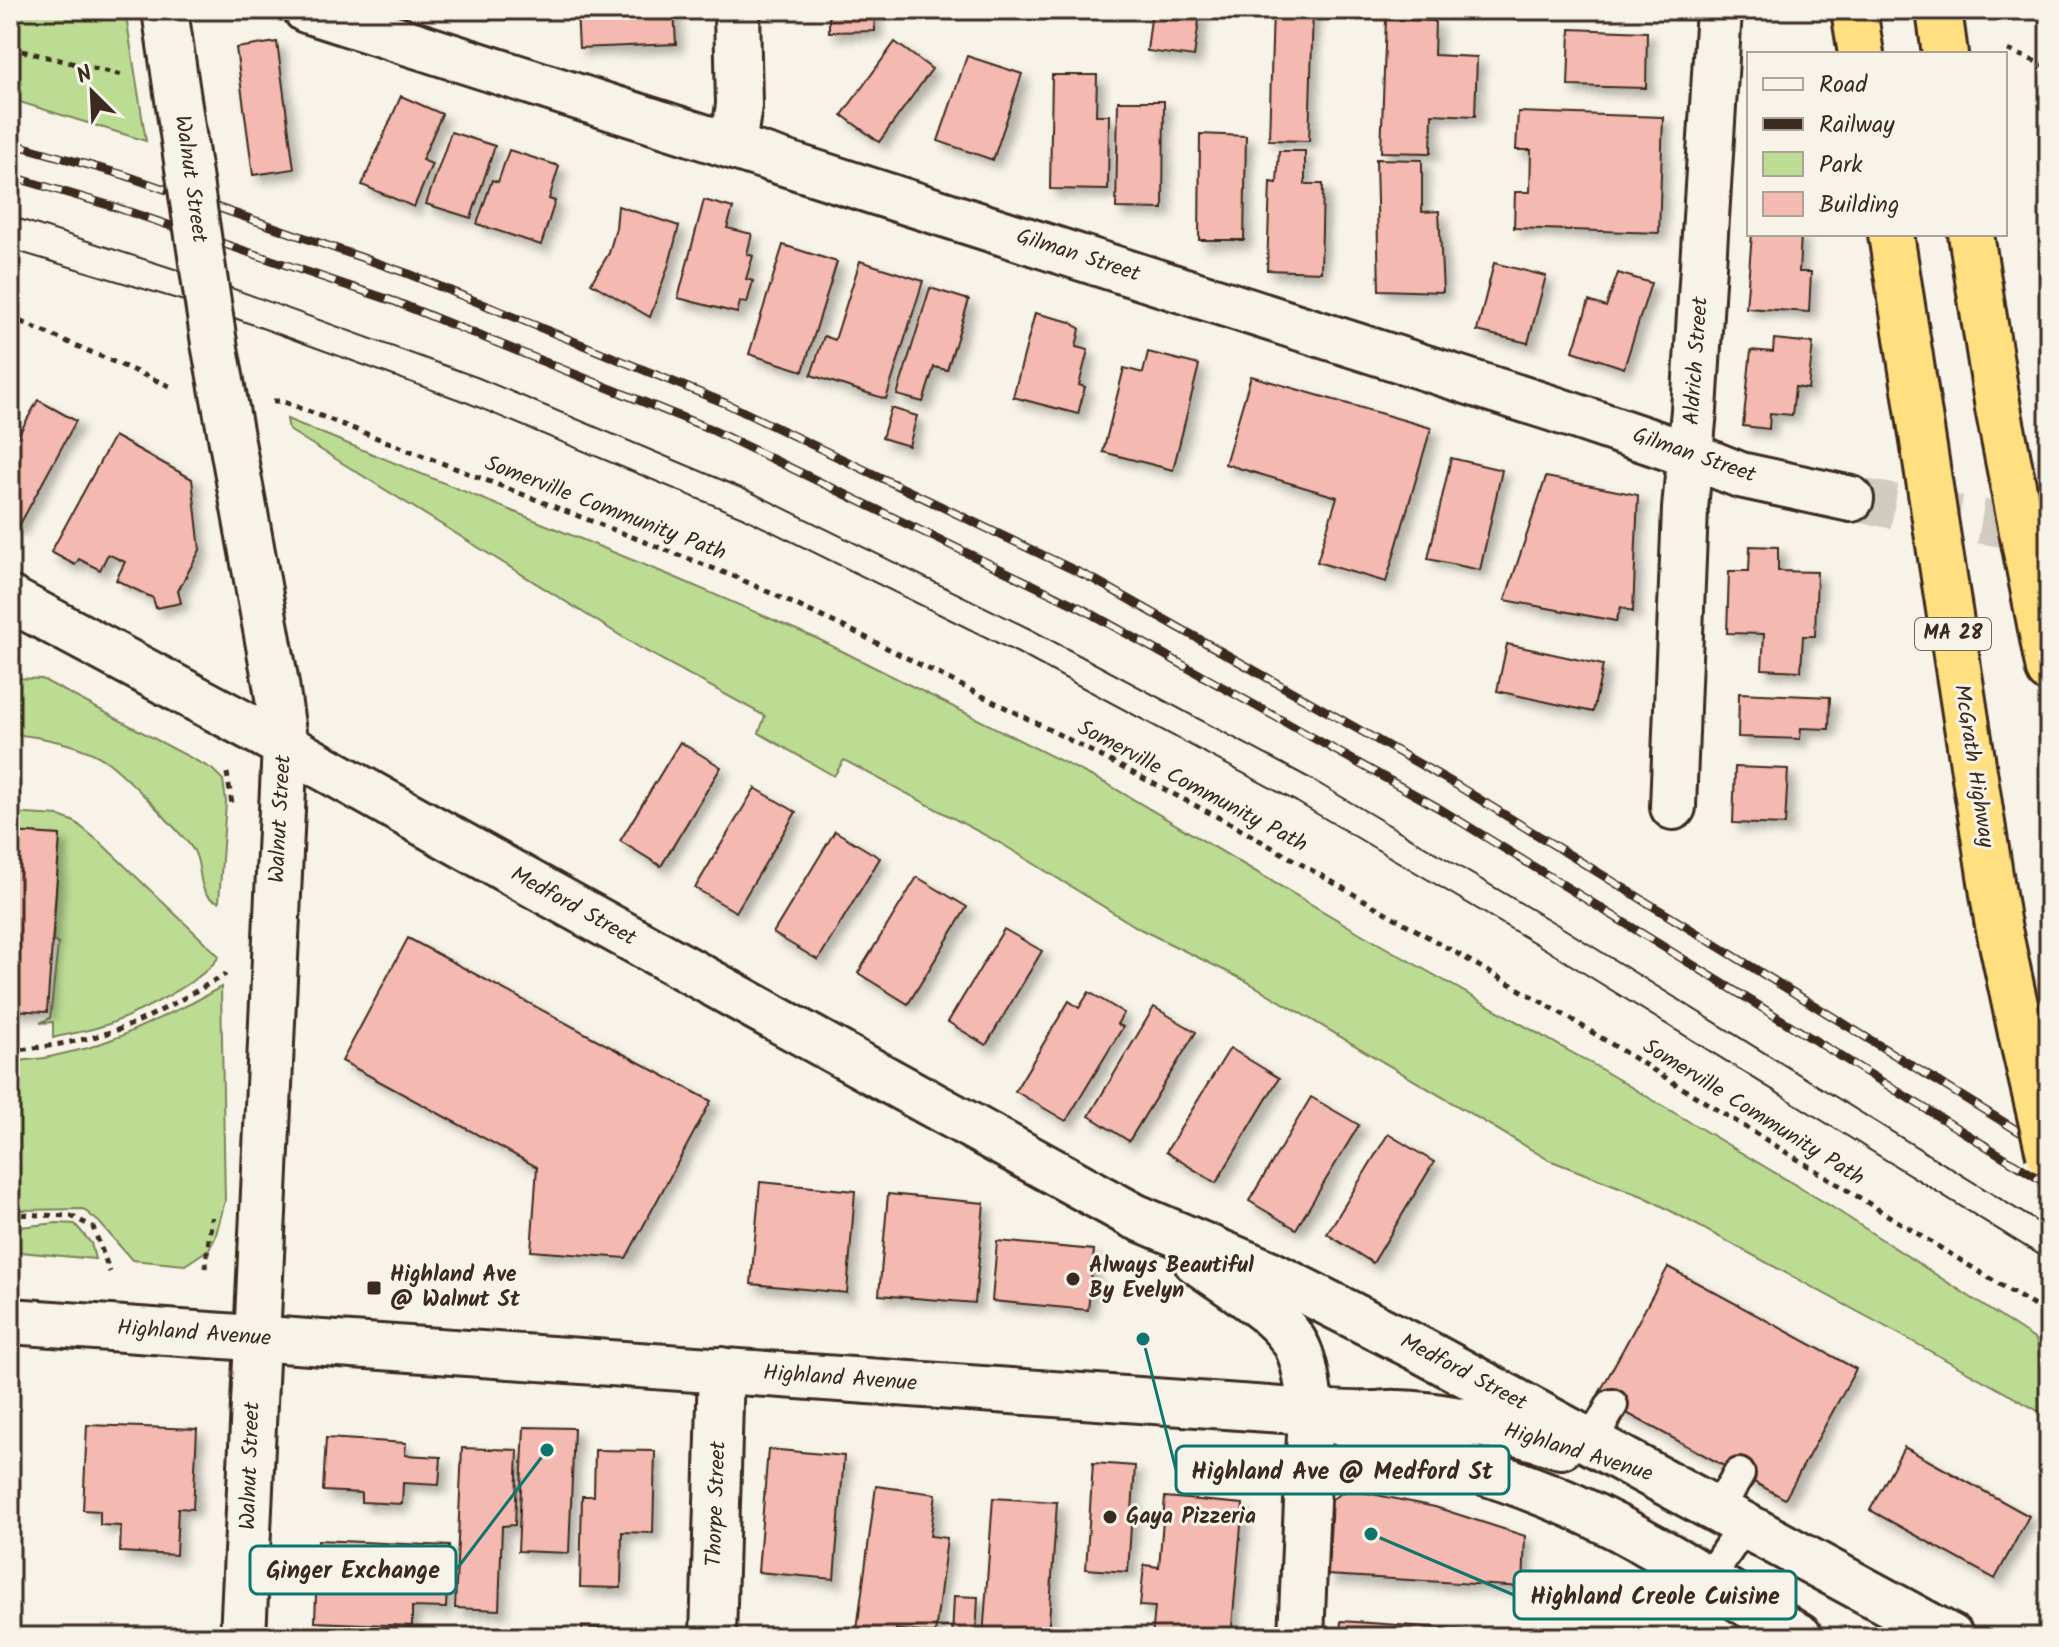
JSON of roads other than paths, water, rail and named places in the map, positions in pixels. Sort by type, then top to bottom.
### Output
[{"type":"highway","points":[[1854,10],[1861,52]]},
{"type":"highway","points":[[1939,10],[1945,52]]},
{"type":"highway","name":"McGrath Highway","points":[[1891,236],[1997,920],[2049,1154]]},
{"type":"highway","points":[[1971,236],[1998,408],[2049,670]]},
{"type":"street","name":"Walnut Street","points":[[165,10],[214,343],[285,746],[243,1637]]},
{"type":"street","name":"Gilman Street","points":[[306,10],[1539,404],[1740,475],[1851,499]]},
{"type":"street","points":[[733,145],[739,105],[737,10]]},
{"type":"street","name":"Aldrich Street","points":[[1673,807],[1685,509],[1719,10]]},
{"type":"street","name":"Medford Street","points":[[10,599],[285,746],[1134,1216],[1269,1273],[1419,1349],[1602,1423],[1662,1479],[1734,1503],[1951,1637]]},
{"type":"street","name":"Medford Street","points":[[1134,1216],[1277,1320],[1298,1348],[1306,1375],[1311,1412],[1301,1637]]},
{"type":"street","name":"Highland Avenue","points":[[10,1321],[1311,1412],[1394,1412],[1464,1420],[1545,1441],[1662,1479]]},
{"type":"street","name":"Thorpe Street","points":[[713,1637],[721,1370]]},
{"type":"street","points":[[1311,1412],[1573,1506],[1708,1579],[1800,1637]]},
{"type":"lane","points":[[1708,1579],[1734,1503]]},
{"type":"tunnel","points":[[1851,499],[2049,533]]},
{"type":"tram line","points":[[10,216],[212,281],[479,378],[753,493],[1032,630],[1313,780],[1558,925],[2049,1229]]},
{"type":"tram line","points":[[10,249],[204,307],[468,403],[742,517],[1018,653],[1297,802],[1545,949],[2049,1261]]},
{"type":"railway","points":[[10,143],[124,175],[409,274],[725,403],[1095,580],[1453,783],[2049,1150]]},
{"type":"railway","points":[[10,176],[115,207],[396,302],[708,428],[1081,608],[1437,807],[2049,1185]]},
{"type":"place","name":"Always Beautiful By Evelyn","points":[[1073,1279]]},
{"type":"place","name":"Highland Ave @ Walnut St","points":[[374,1288]]},
{"type":"place","name":"Highland Ave @ Medford St","points":[[1143,1339]]},
{"type":"place","name":"Ginger Exchange","points":[[547,1450]]},
{"type":"place","name":"Gaya Pizzeria","points":[[1110,1517]]},
{"type":"place","name":"Highland Creole Cuisine","points":[[1371,1534]]}]
